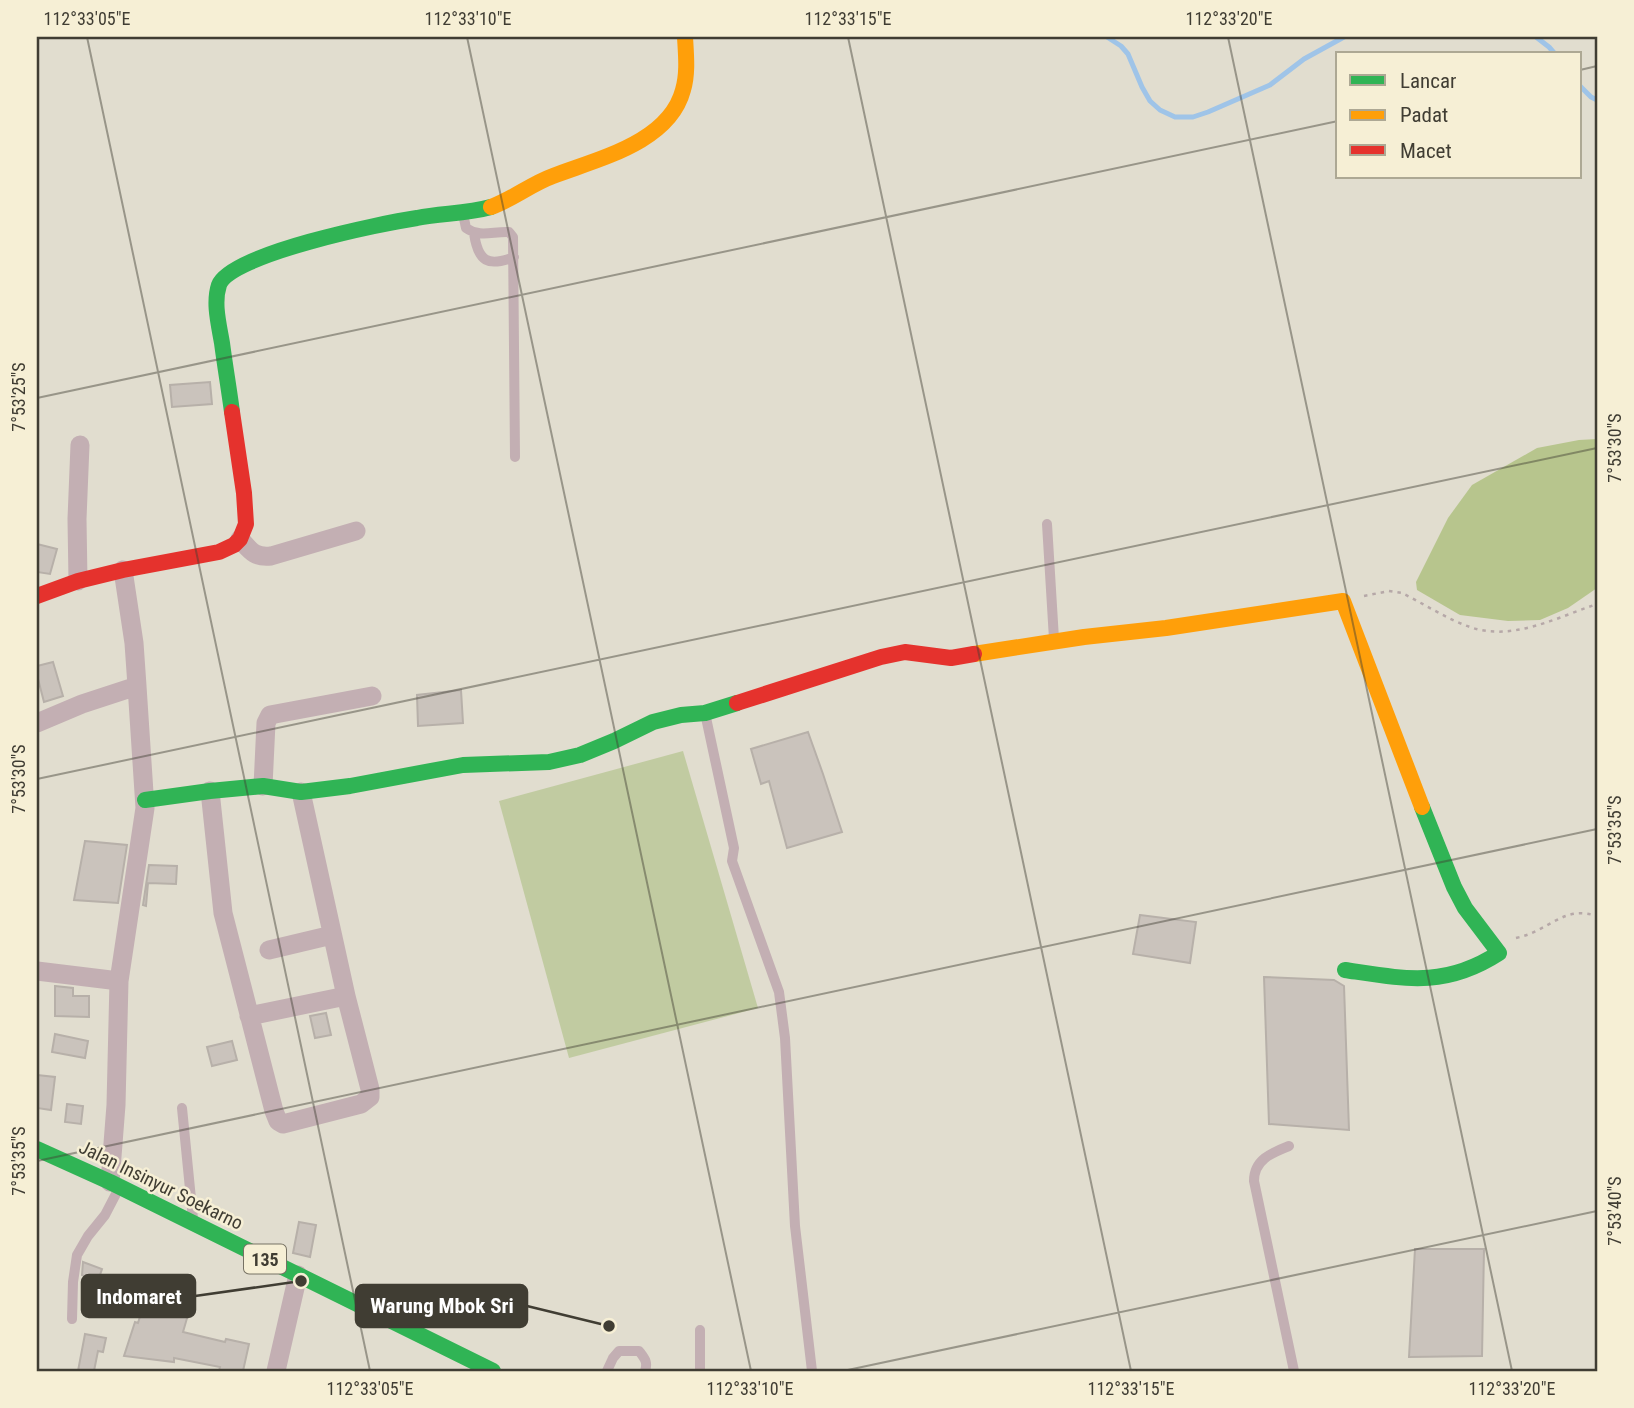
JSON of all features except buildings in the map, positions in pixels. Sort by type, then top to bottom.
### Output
[{"type":"street","points":[[37,596],[123,569],[219,552],[240,539],[246,524],[244,493],[217,309],[217,293],[225,275],[236,267],[266,255],[348,232],[417,217],[463,213],[494,205],[551,176],[633,145],[650,134],[677,106],[686,65],[685,37]]},
{"type":"street","points":[[78,581],[80,445]]},
{"type":"street","points":[[240,539],[254,554],[262,557],[356,531]]},
{"type":"street","points":[[115,1184],[119,981],[145,808],[134,643],[123,569]]},
{"type":"street","points":[[145,800],[210,790],[262,786],[301,792],[350,786],[463,765],[549,762],[580,755],[653,722],[681,715],[705,713],[881,657],[905,652],[951,658],[1343,601],[1454,887],[1465,908],[1499,953],[1475,969],[1442,978],[1405,979],[1345,970]]},
{"type":"street","points":[[37,723],[82,704],[137,686]]},
{"type":"street","points":[[262,786],[266,723],[270,715],[372,696]]},
{"type":"street","points":[[210,790],[223,913],[274,1111],[278,1121],[284,1124],[361,1104],[370,1097],[301,792]]},
{"type":"street","points":[[270,950],[332,935]]},
{"type":"street","points":[[37,971],[119,981]]},
{"type":"street","points":[[249,1016],[346,996]]},
{"type":"street","name":"Jalan Insinyur Soekarno","points":[[38,1153],[115,1184],[493,1371]]},
{"type":"street","points":[[276,1371],[298,1275]]},
{"type":"lane","points":[[463,213],[466,228],[474,233],[501,231],[509,232],[513,237],[515,457]]},
{"type":"lane","points":[[474,233],[475,246],[479,254],[487,260],[498,263],[514,257]]},
{"type":"lane","points":[[1047,524],[1054,642]]},
{"type":"lane","points":[[705,713],[734,848],[732,861],[779,992],[785,1038],[795,1226],[812,1371]]},
{"type":"lane","points":[[182,1108],[193,1223]]},
{"type":"lane","points":[[1289,1146],[1270,1154],[1258,1164],[1254,1181],[1294,1371]]},
{"type":"lane","points":[[72,1319],[77,1255],[104,1215],[115,1184]]},
{"type":"lane","points":[[700,1330],[700,1371]]},
{"type":"lane","points":[[607,1371],[619,1351],[628,1350],[639,1351],[645,1358],[645,1371]]},
{"type":"path","points":[[1343,601],[1389,591],[1402,593],[1471,628],[1497,632],[1530,628],[1597,604]]},
{"type":"path","points":[[1499,953],[1506,942],[1535,932],[1560,918],[1583,912],[1597,916]]},
{"type":"green space","points":[[1597,439],[1597,588],[1568,608],[1540,620],[1508,621],[1460,615],[1417,590],[1416,582],[1448,518],[1472,485],[1537,448]]},
{"type":"green space","points":[[683,751],[758,1008],[569,1058],[499,801]]},
{"type":"waterway","points":[[1107,37],[1128,54],[1150,101],[1160,110],[1175,117],[1193,117],[1208,112],[1270,85],[1304,59],[1344,37]]},
{"type":"waterway","points":[[1536,37],[1553,52]]},
{"type":"waterway","points":[[1582,88],[1597,100]]},
{"type":"traffic: fast","points":[[232,412],[217,307],[219,285],[229,273],[278,251],[342,233],[426,216],[491,207]]},
{"type":"traffic: fast","points":[[145,800],[263,786],[301,792],[350,786],[463,765],[549,762],[580,755],[653,722],[681,715],[705,713],[737,703]]},
{"type":"traffic: fast","points":[[1345,970],[1424,978],[1461,972],[1499,953],[1465,908],[1422,807]]},
{"type":"traffic: fast","points":[[37,1149],[110,1182],[493,1371]]},
{"type":"traffic: slow","points":[[491,207],[545,179],[629,146],[663,123],[675,108],[685,84],[685,37]]},
{"type":"traffic: slow","points":[[974,654],[1343,601],[1422,807]]},
{"type":"traffic: jam","points":[[37,596],[78,581],[219,552],[234,545],[240,539],[246,524],[232,412]]},
{"type":"traffic: jam","points":[[737,703],[881,657],[905,652],[951,658],[974,654]]},
{"type":"place","name":"Indomaret","points":[[301,1281]]},
{"type":"place","name":"Warung Mbok Sri","points":[[609,1326]]}]
